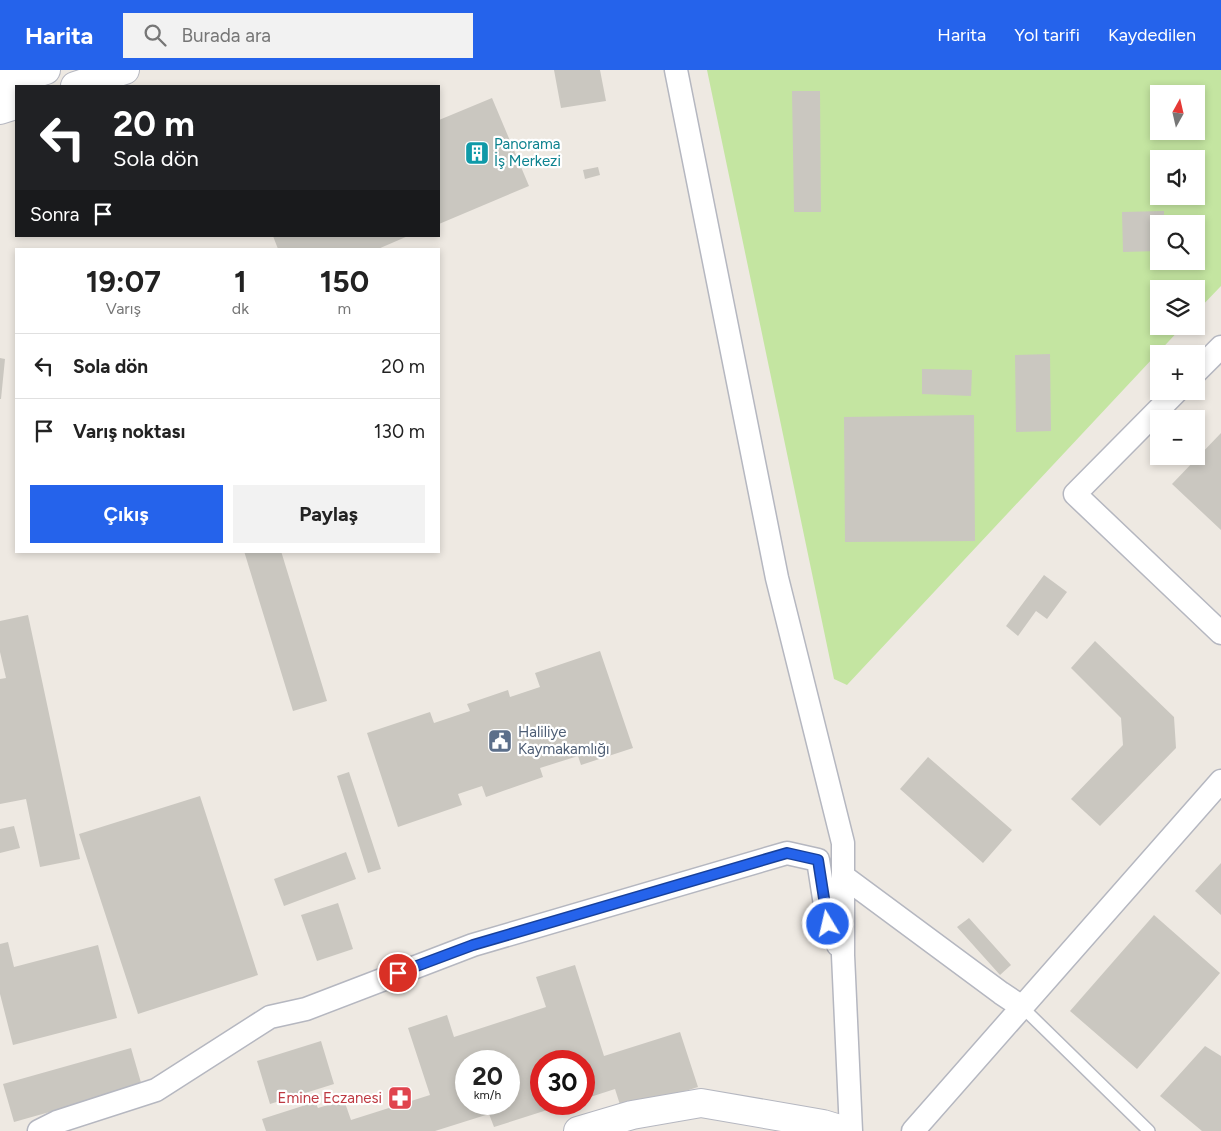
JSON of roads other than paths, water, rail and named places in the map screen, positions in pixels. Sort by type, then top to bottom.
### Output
[{"type":"main road","points":[[0,84],[46,70]]},
{"type":"main road","points":[[78,85],[125,70]]},
{"type":"main road","points":[[0,110],[15,105]]},
{"type":"main road","points":[[578,1131],[632,1115],[701,1103],[823,1124],[846,1131]]},
{"type":"street","points":[[676,70],[777,578],[843,842],[842,955],[851,1131]]},
{"type":"street","points":[[1205,363],[1221,346]]},
{"type":"street","points":[[1168,400],[1075,494],[1221,632]]},
{"type":"street","points":[[913,1131],[1221,781]]},
{"type":"street","points":[[39,1131],[58,1122],[156,1090],[270,1017],[306,1009],[473,945],[787,853],[818,860],[828,924],[842,955]]},
{"type":"street","points":[[843,876],[1001,993],[1022,1006]]},
{"type":"lane","points":[[1022,1006],[1149,1131]]},
{"type":"place","name":"Panorama İş Merkezi","points":[[477,153]]},
{"type":"place","name":"Haliliye Kaymakamlığı","points":[[500,741]]},
{"type":"place","name":"Emine Eczanesi","points":[[400,1098]]}]
